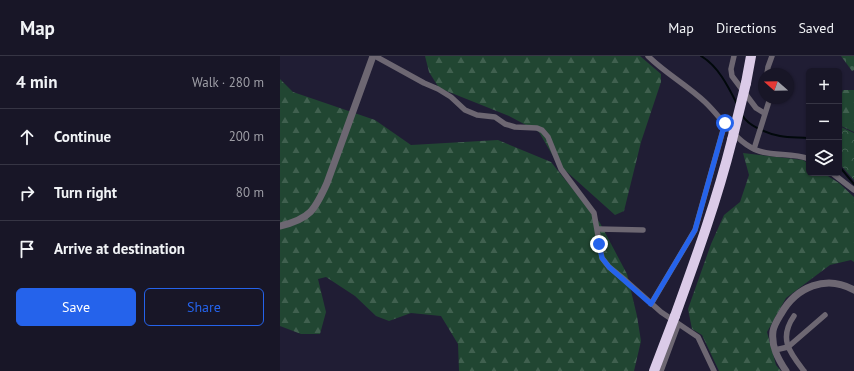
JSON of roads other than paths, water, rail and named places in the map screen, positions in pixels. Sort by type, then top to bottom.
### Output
[{"type":"highway","points":[[654,371],[676,321],[705,234],[732,140],[751,56]]},
{"type":"street","points":[[280,226],[300,219],[312,212],[320,199],[328,183],[374,56],[438,89],[451,97],[465,110],[476,115],[495,117],[505,124],[515,127],[537,128],[542,130],[548,137],[561,169],[594,213],[602,258],[609,267],[651,304],[698,337],[714,371]]},
{"type":"street","points":[[648,56],[704,101],[743,142],[754,149],[767,154],[800,156],[806,159]]},
{"type":"street","points":[[734,56],[731,69],[732,76],[756,108],[764,113]]},
{"type":"street","points":[[768,68],[772,56]]},
{"type":"street","points":[[754,149],[768,104]]},
{"type":"street","points":[[651,304],[695,230],[725,123]]},
{"type":"street","points":[[836,176],[854,190]]},
{"type":"street","points":[[598,229],[643,230]]},
{"type":"street","points":[[786,371],[778,359],[773,345],[774,330],[786,305],[811,286],[826,282],[846,285],[854,290]]},
{"type":"street","points":[[794,316],[790,321],[786,332],[788,347],[790,353],[804,371]]},
{"type":"street","points":[[775,350],[788,347],[826,316]]},
{"type":"street","points":[[661,371],[676,321]]},
{"type":"waterway","points":[[701,56],[713,65],[737,104]]},
{"type":"waterway","points":[[742,115],[753,126],[775,135],[806,138]]},
{"type":"waterway","points":[[842,170],[854,184]]}]
